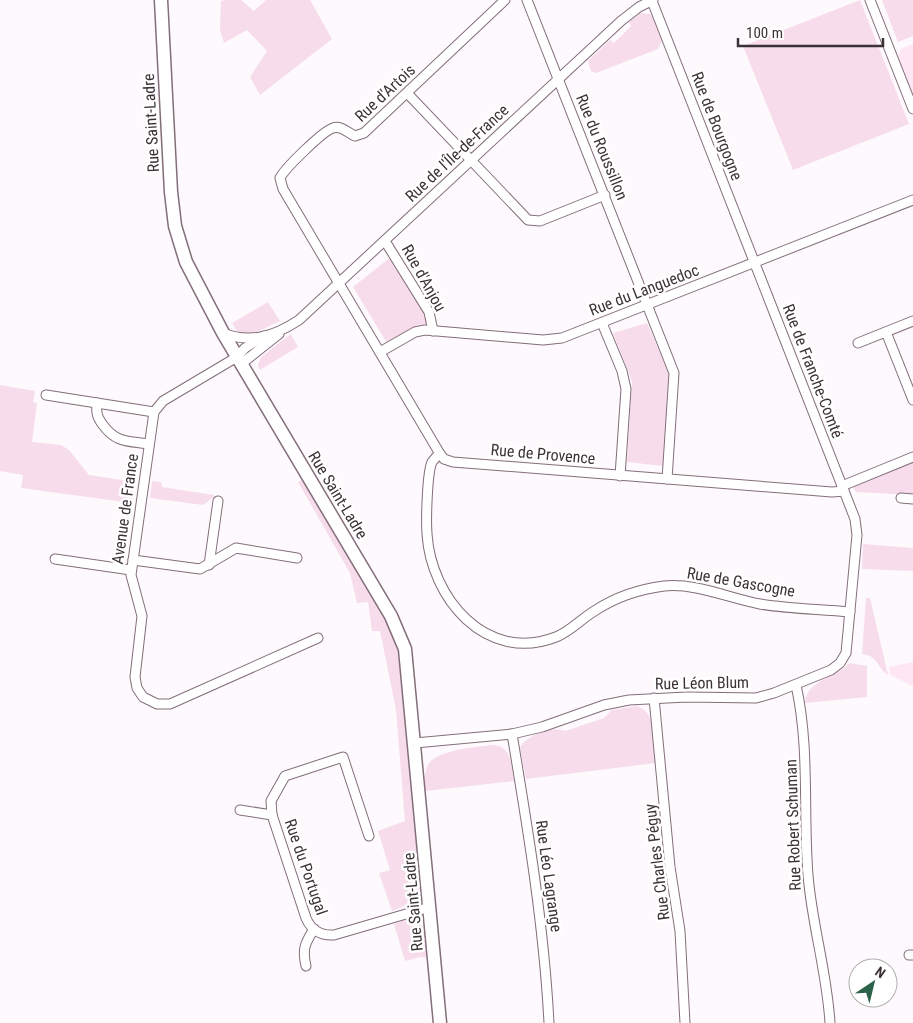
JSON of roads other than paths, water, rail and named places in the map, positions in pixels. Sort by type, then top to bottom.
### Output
[{"type":"street","name":"Rue Saint-Ladre","points":[[161,0],[169,172],[175,226],[190,272],[223,333],[399,632],[408,665],[440,1023]]},
{"type":"street","name":"Rue d'Artois","points":[[339,283],[283,189],[280,178],[287,168],[330,129],[337,127],[355,136],[362,135],[505,0]]},
{"type":"street","name":"Rue du Roussillon","points":[[527,0],[605,196],[674,378],[667,479]]},
{"type":"street","name":"Rue de l'Île-de-France","points":[[239,360],[304,316],[628,15],[653,0]]},
{"type":"street","name":"Rue de Bourgogne","points":[[653,0],[754,263]]},
{"type":"street","points":[[870,0],[913,109]]},
{"type":"street","points":[[407,93],[524,217],[532,221],[540,221],[605,196]]},
{"type":"street","name":"Rue du Languedoc","points":[[380,352],[415,332],[433,331],[549,340],[647,305],[913,200]]},
{"type":"street","name":"Rue d'Anjou","points":[[385,241],[429,312],[433,331]]},
{"type":"street","name":"Rue de Franche-Comté","points":[[754,263],[843,488]]},
{"type":"street","points":[[339,283],[440,454]]},
{"type":"street","points":[[602,322],[622,371],[626,389],[620,476]]},
{"type":"street","points":[[858,343],[913,322]]},
{"type":"street","name":"Rue de l'Île-de-France","points":[[223,333],[242,338],[264,336],[283,330]]},
{"type":"street","points":[[886,332],[913,400]]},
{"type":"street","name":"Rue de l'Île-de-France","points":[[239,360],[245,348],[264,336]]},
{"type":"street","points":[[46,395],[154,412],[163,401],[239,360]]},
{"type":"street","points":[[97,403],[97,416],[112,436],[118,440],[149,444]]},
{"type":"street","name":"Avenue de France","points":[[154,412],[131,570],[142,616],[135,682],[140,693],[152,702],[170,704],[318,638]]},
{"type":"street","name":"Rue de Provence","points":[[440,454],[444,459],[452,462],[832,492],[843,488]]},
{"type":"street","name":"Rue de Gascogne","points":[[440,454],[431,465],[427,515],[428,540],[432,564],[445,593],[456,610],[474,627],[490,636],[522,642],[553,638],[566,632],[604,605],[638,591],[664,586],[697,588],[768,605],[850,612]]},
{"type":"street","points":[[843,488],[913,457]]},
{"type":"street","name":"Rue Léon Blum","points":[[415,743],[512,734],[542,727],[611,703],[654,698],[756,698],[796,685],[831,670],[845,656],[856,530],[843,488]]},
{"type":"street","points":[[901,498],[913,499]]},
{"type":"street","points":[[209,565],[218,501]]},
{"type":"street","points":[[133,560],[200,569],[209,565],[226,552],[236,548],[297,558]]},
{"type":"street","points":[[55,559],[131,570]]},
{"type":"street","name":"Rue Robert Schuman","points":[[796,685],[805,746],[809,882],[826,976],[830,1023]]},
{"type":"street","name":"Rue Charles Péguy","points":[[654,698],[669,858],[680,931],[685,1023]]},
{"type":"street","name":"Rue Léo Lagrange","points":[[512,734],[534,870],[550,1023]]},
{"type":"street","points":[[272,815],[271,801],[285,776],[343,757],[369,836]]},
{"type":"street","name":"Rue du Portugal","points":[[240,810],[272,815],[306,918],[314,930],[334,935],[430,907]]},
{"type":"street","points":[[306,966],[303,954],[304,946],[314,930]]}]
